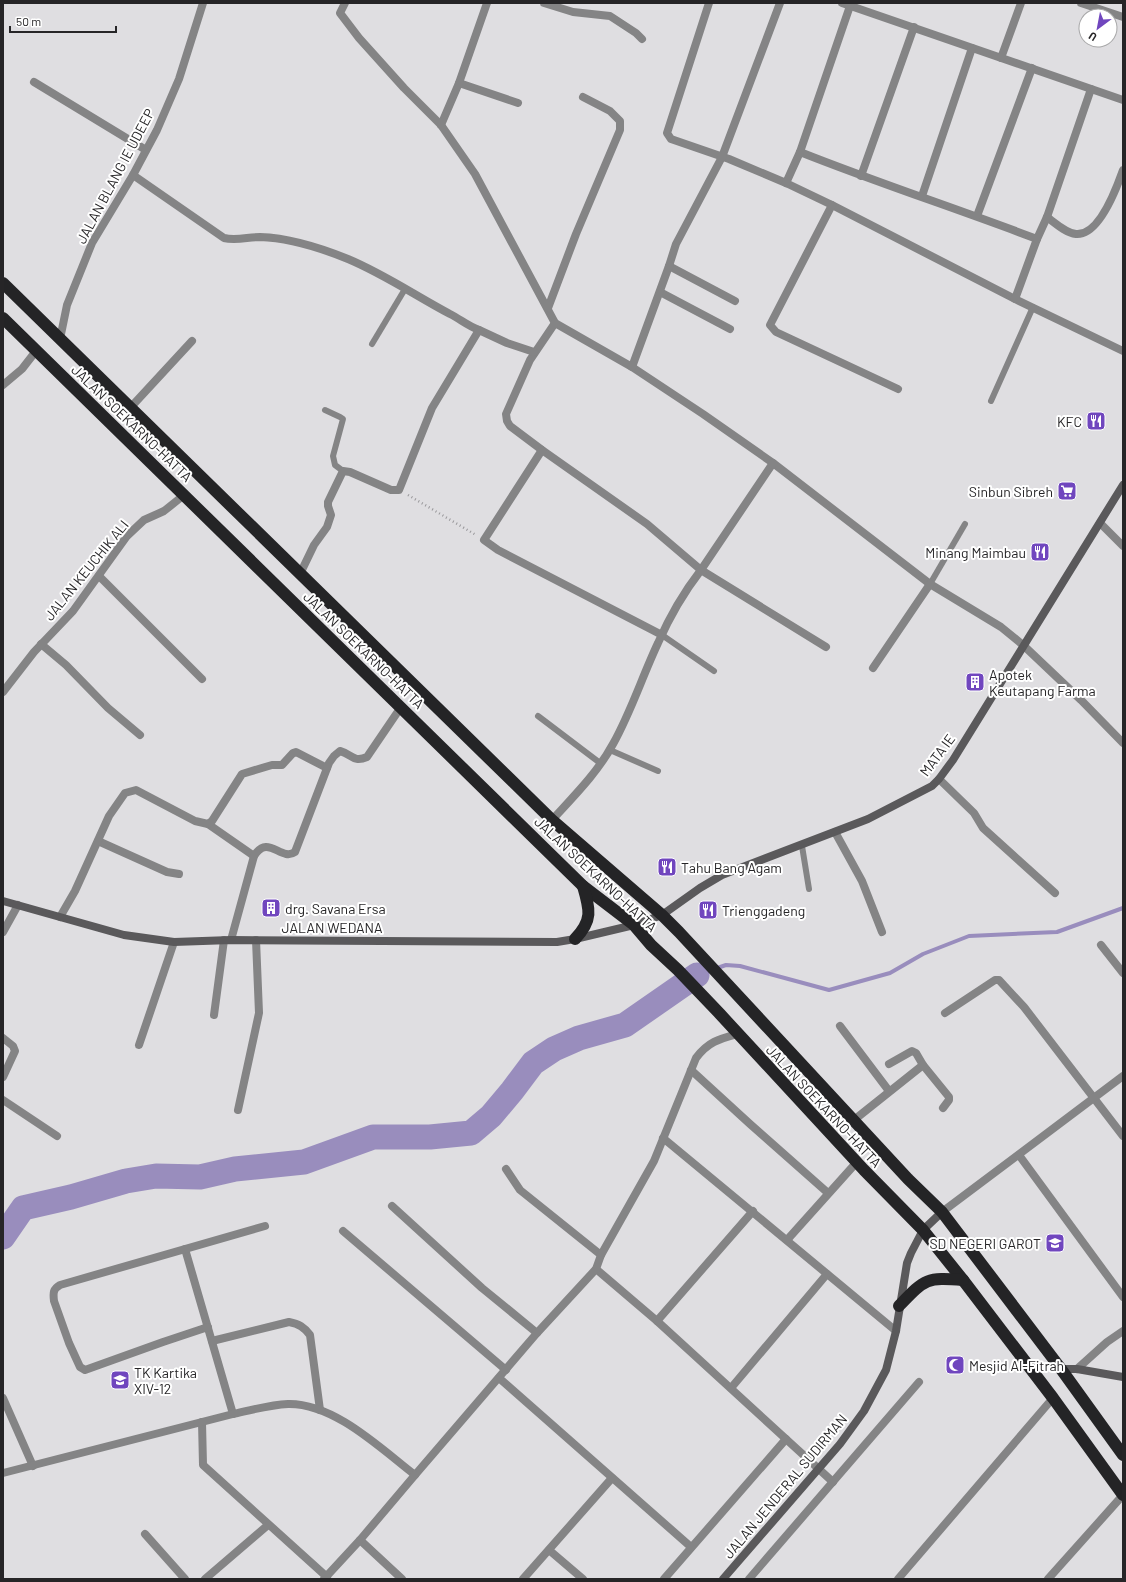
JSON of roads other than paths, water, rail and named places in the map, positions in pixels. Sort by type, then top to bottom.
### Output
[{"type":"highway","name":"JALAN SOEKARNO-HATTA","points":[[3,283],[552,820],[662,915],[908,1179],[942,1212],[1061,1369],[1123,1455]]},
{"type":"highway","name":"JALAN SOEKARNO-HATTA","points":[[3,318],[583,886],[634,925],[651,945],[678,970],[720,1014],[856,1162],[923,1230],[1053,1398],[1123,1495]]},
{"type":"highway","points":[[575,939],[584,929],[588,921],[590,908],[583,886]]},
{"type":"highway","points":[[899,1306],[920,1285],[928,1280],[939,1278],[963,1280]]},
{"type":"street","name":"JALAN BLANG IE UDEEP","points":[[60,339],[67,305],[92,243],[133,175],[146,150],[179,79],[204,3]]},
{"type":"street","points":[[345,3],[340,13],[359,38],[404,88],[441,125],[475,174],[555,323],[632,366],[773,463],[930,584],[1001,627],[1023,645],[1081,700],[1123,743]]},
{"type":"street","points":[[441,125],[459,83],[487,3]]},
{"type":"street","points":[[544,3],[573,12],[610,16],[636,33],[642,39]]},
{"type":"street","points":[[709,3],[667,133],[671,139],[722,157],[786,183],[1015,299],[1123,351]]},
{"type":"street","points":[[632,366],[670,266],[676,244],[722,157],[780,3]]},
{"type":"street","points":[[1001,58],[1021,3]]},
{"type":"street","points":[[1081,3],[1123,17]]},
{"type":"street","points":[[786,183],[800,152],[848,4],[1123,100]]},
{"type":"street","points":[[861,176],[914,27]]},
{"type":"street","points":[[922,196],[972,48]]},
{"type":"street","points":[[977,216],[1032,68]]},
{"type":"street","points":[[34,82],[146,150]]},
{"type":"street","points":[[459,83],[518,103]]},
{"type":"street","points":[[1015,299],[1047,217],[1091,89]]},
{"type":"street","points":[[548,308],[576,234],[620,130],[620,120],[610,110],[583,97]]},
{"type":"street","points":[[800,152],[861,176],[922,196],[1038,239]]},
{"type":"street","points":[[1047,217],[1071,232],[1078,234],[1085,232],[1096,225],[1105,212],[1115,193],[1123,170]]},
{"type":"street","points":[[133,175],[224,238],[260,237],[283,239],[316,248],[361,265],[391,280],[479,330],[507,343],[534,352]]},
{"type":"street","points":[[832,205],[770,325],[776,332],[898,389]]},
{"type":"street","points":[[670,266],[735,301]]},
{"type":"street","points":[[660,292],[730,329]]},
{"type":"street","points":[[555,323],[534,352],[506,414],[507,421],[510,426],[647,524],[701,570],[826,647]]},
{"type":"street","points":[[300,574],[314,545],[327,527],[331,515],[328,502],[343,471],[350,472],[391,490],[398,490],[432,408],[479,330]]},
{"type":"street","points":[[131,407],[192,341]]},
{"type":"street","points":[[3,385],[22,369],[36,351]]},
{"type":"street","points":[[542,450],[484,540],[498,550],[662,635]]},
{"type":"street","points":[[552,820],[583,786],[610,750],[662,635],[691,582],[701,570],[773,463]]},
{"type":"street","name":"MATA IE","points":[[662,915],[700,888],[722,875],[868,820],[922,792],[939,779],[953,760],[1123,485]]},
{"type":"street","name":"JALAN KEUCHIK ALI","points":[[3,692],[41,644],[73,611],[127,536],[144,520],[164,511],[184,495]]},
{"type":"street","points":[[1100,523],[1123,546]]},
{"type":"street","points":[[99,576],[202,679]]},
{"type":"street","points":[[873,668],[930,584]]},
{"type":"street","points":[[41,644],[66,665],[108,708],[140,735]]},
{"type":"street","points":[[214,1014],[227,940],[247,885],[254,856],[261,848],[264,847],[269,847],[287,855],[291,855],[295,852],[327,768],[334,756],[340,751],[354,759],[361,760],[367,757],[401,707]]},
{"type":"street","points":[[208,824],[212,821],[242,774],[272,765],[282,766],[293,753],[296,752],[327,768]]},
{"type":"street","points":[[939,779],[974,813],[983,828],[1055,893]]},
{"type":"street","points":[[60,917],[76,891],[109,816],[126,793],[136,790],[195,821],[208,824],[254,856]]},
{"type":"street","points":[[834,832],[862,881],[882,932]]},
{"type":"street","points":[[98,841],[167,872],[179,874]]},
{"type":"street","name":"JALAN WEDANA","points":[[3,901],[124,935],[174,942],[256,940],[558,942],[634,925],[662,915]]},
{"type":"street","points":[[3,932],[18,904]]},
{"type":"street","points":[[238,1110],[259,1013],[256,940]]},
{"type":"street","points":[[139,1045],[174,942]]},
{"type":"street","points":[[1101,945],[1123,974]]},
{"type":"street","points":[[945,1013],[995,980],[999,980],[1024,1007],[1123,1136]]},
{"type":"street","points":[[840,1026],[889,1091]]},
{"type":"street","points":[[202,1422],[203,1465],[326,1578],[537,1333],[596,1268],[601,1256],[654,1161],[696,1058],[703,1049],[716,1040],[737,1034]]},
{"type":"street","points":[[3,1038],[13,1046],[15,1051],[3,1077]]},
{"type":"street","points":[[889,1064],[912,1050],[916,1053],[923,1065],[949,1097],[949,1100],[943,1108]]},
{"type":"street","points":[[854,1120],[923,1065]]},
{"type":"street","points":[[691,1070],[828,1193]]},
{"type":"street","points":[[942,1212],[1123,1076]]},
{"type":"street","points":[[3,1100],[57,1136]]},
{"type":"street","points":[[663,1138],[896,1331]]},
{"type":"street","points":[[1019,1155],[1123,1297]]},
{"type":"street","points":[[787,1240],[856,1162]]},
{"type":"street","points":[[506,1169],[520,1190],[601,1256]]},
{"type":"street","points":[[392,1206],[482,1288],[537,1333]]},
{"type":"street","points":[[657,1321],[753,1211]]},
{"type":"street","name":"JALAN JENDERAL SUDIRMAN","points":[[723,1579],[840,1444],[864,1411],[886,1370],[896,1331],[907,1263],[923,1230],[942,1212]]},
{"type":"street","points":[[208,1327],[86,1370],[80,1367],[69,1343],[54,1300],[54,1291],[60,1285],[265,1226]]},
{"type":"street","points":[[343,1231],[506,1370]]},
{"type":"street","points":[[185,1249],[233,1414]]},
{"type":"street","points":[[596,1268],[657,1321],[833,1482]]},
{"type":"street","points":[[731,1388],[827,1274]]},
{"type":"street","points":[[212,1341],[289,1322],[297,1323],[302,1326],[310,1335],[320,1410]]},
{"type":"street","points":[[1077,1369],[1107,1342],[1123,1331]]},
{"type":"street","points":[[1061,1369],[1077,1369],[1123,1378]]},
{"type":"street","points":[[499,1378],[691,1547]]},
{"type":"street","points":[[749,1579],[919,1382]]},
{"type":"street","points":[[3,1398],[33,1466]]},
{"type":"street","points":[[898,1579],[1053,1398]]},
{"type":"street","points":[[3,1473],[266,1406],[289,1404],[306,1406],[332,1414],[350,1425],[415,1475]]},
{"type":"street","points":[[664,1579],[786,1439]]},
{"type":"street","points":[[523,1579],[612,1478]]},
{"type":"street","points":[[1048,1579],[1123,1495]]},
{"type":"street","points":[[205,1579],[268,1525]]},
{"type":"street","points":[[145,1534],[185,1579]]},
{"type":"street","points":[[360,1540],[402,1579]]},
{"type":"street","points":[[549,1550],[582,1579]]},
{"type":"lane","points":[[372,344],[405,289]]},
{"type":"lane","points":[[991,401],[1033,307]]},
{"type":"lane","points":[[325,410],[340,416],[342,419],[333,456],[335,465],[343,471]]},
{"type":"lane","points":[[930,584],[965,524]]},
{"type":"lane","points":[[662,635],[714,671]]},
{"type":"lane","points":[[538,716],[600,763]]},
{"type":"lane","points":[[610,750],[658,771]]},
{"type":"lane","points":[[802,846],[809,889]]},
{"type":"waterway","points":[[697,975],[726,965],[740,966],[829,990],[890,973],[923,954],[969,936],[1057,932],[1123,908]]},
{"type":"waterway","points":[[3,1237],[23,1208],[71,1197],[126,1181],[156,1176],[200,1177],[235,1169],[304,1162],[373,1137],[430,1137],[471,1133],[491,1116],[533,1063],[554,1049],[579,1038],[625,1025],[697,975]]},
{"type":"place","name":"KFC","points":[[1096,421]]},
{"type":"place","name":"Sinbun Sibreh","points":[[1067,491]]},
{"type":"place","name":"Minang Maimbau","points":[[1040,552]]},
{"type":"place","name":"Apotek Keutapang Farma","points":[[975,682]]},
{"type":"place","name":"Tahu Bang Agam","points":[[667,867]]},
{"type":"place","name":"drg. Savana Ersa","points":[[271,908]]},
{"type":"place","name":"Trienggadeng","points":[[708,910]]},
{"type":"place","name":"SD NEGERI GAROT","points":[[1055,1243]]},
{"type":"place","name":"Mesjid Al-Fitrah","points":[[955,1365]]},
{"type":"place","name":"TK Kartika XIV-12","points":[[120,1380]]}]
